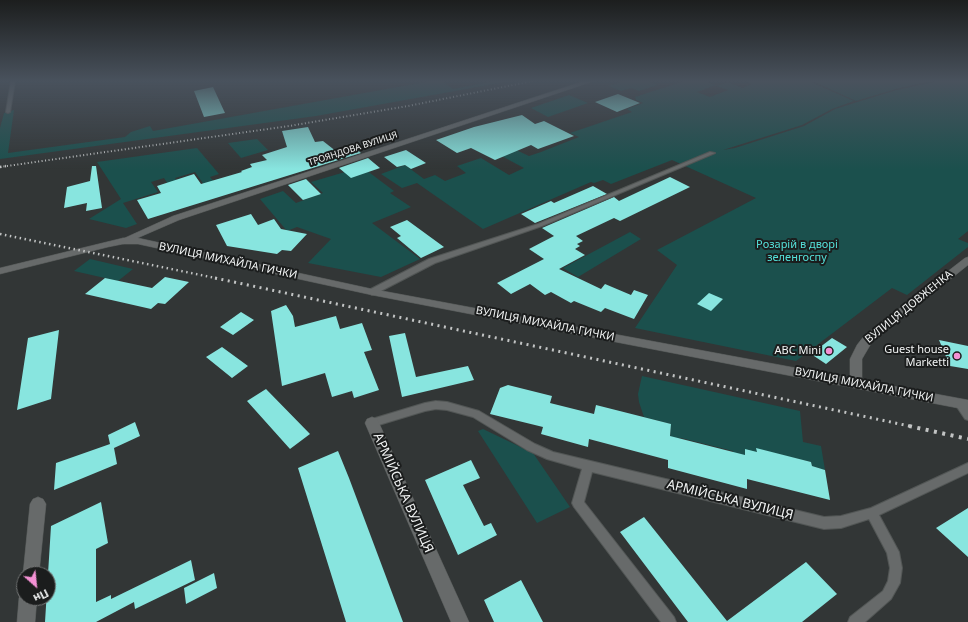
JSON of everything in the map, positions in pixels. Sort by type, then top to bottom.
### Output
[{"type":"street","name":"ТРОЯНДОВА ВУЛИЦЯ","points":[[123,241],[176,218],[505,110]]},
{"type":"street","points":[[0,271],[123,241]]},
{"type":"street","name":"ВУЛИЦЯ МИХАЙЛА ГИЧКИ","points":[[123,241],[138,241],[372,292],[964,404]]},
{"type":"street","name":"ВУЛИЦЯ ДОВЖЕНКА","points":[[856,383],[856,359],[868,338],[968,260]]},
{"type":"street","name":"АРМІЙСЬКА ВУЛИЦЯ","points":[[372,423],[460,622]]},
{"type":"street","points":[[32,566],[38,504]]},
{"type":"street","points":[[26,622],[27,606]]},
{"type":"lane","points":[[372,292],[432,262],[540,225],[712,153]]},
{"type":"lane","points":[[964,404],[968,416]]},
{"type":"lane","name":"АРМІЙСЬКА ВУЛИЦЯ","points":[[372,423],[425,407],[436,405],[447,406],[476,414],[531,447],[551,456],[824,523],[841,522],[872,513],[968,468]]},
{"type":"lane","points":[[588,466],[578,503],[669,622]]},
{"type":"lane","points":[[854,622],[887,595],[894,583],[896,568],[893,552],[872,513]]},
{"type":"green space","points":[[14,110],[8,153],[125,137],[131,132],[150,126],[153,131],[270,110],[349,110],[316,116],[0,159],[0,128],[4,113]]},
{"type":"green space","points":[[535,110],[568,110],[548,117]]},
{"type":"green space","name":"Розарій в дворі зеленгоспу","points":[[629,110],[830,110],[802,125],[723,150],[735,148],[804,126],[833,110],[968,110],[968,231],[958,239],[968,243],[968,247],[907,295],[892,288],[796,361],[635,328],[677,265],[657,250],[756,198],[672,160],[611,184],[603,180],[594,183],[591,182],[483,229],[417,183],[402,188],[381,174],[405,165],[424,179],[435,175],[445,181],[466,173],[457,166],[481,158],[509,175],[524,168],[496,153],[514,149],[529,156],[579,137],[570,133],[632,112]]},
{"type":"green space","points":[[257,139],[268,150],[241,158],[228,143]]},
{"type":"green space","points":[[197,148],[219,174],[210,177],[215,183],[205,186],[195,172],[175,178],[184,189],[173,192],[164,178],[151,182],[158,192],[123,203],[137,224],[126,228],[89,219],[121,199],[97,162]]},
{"type":"green space","points":[[362,167],[394,191],[390,193],[411,207],[372,223],[420,259],[381,277],[308,263],[331,239],[297,227],[287,231],[260,199],[283,191],[296,203],[323,193],[311,182]]},
{"type":"green space","points":[[630,232],[641,239],[578,277],[563,268]]},
{"type":"green space","points":[[90,259],[133,269],[118,281],[74,271]]},
{"type":"green space","points":[[642,376],[800,411],[803,442],[821,446],[825,470],[812,466],[811,462],[757,449],[757,452],[746,459],[733,456],[733,451],[681,438],[670,439],[671,424],[644,417],[638,394]]},
{"type":"green space","points":[[483,429],[533,453],[570,507],[537,523],[478,431]]},
{"type":"building","points":[[201,110],[224,110],[225,113],[204,117]]},
{"type":"building","points":[[522,115],[535,124],[544,121],[574,136],[538,149],[531,145],[495,160],[471,148],[457,153],[436,140],[474,127]]},
{"type":"building","points":[[308,127],[315,142],[323,141],[337,152],[354,147],[361,153],[148,219],[137,200],[161,193],[157,186],[194,174],[201,184],[242,172],[241,171],[252,167],[250,164],[267,160],[262,155],[287,147],[282,131]]},
{"type":"building","points":[[406,150],[426,163],[411,169],[405,165],[397,167],[384,157]]},
{"type":"building","points":[[368,158],[380,168],[351,178],[339,168]]},
{"type":"building","points":[[92,166],[96,166],[102,208],[86,211],[87,203],[64,208],[67,187],[90,181]]},
{"type":"building","points":[[670,177],[690,187],[620,221],[614,218],[576,236],[583,241],[577,244],[580,246],[575,249],[585,255],[559,269],[601,289],[605,284],[631,295],[634,290],[648,295],[634,319],[605,308],[601,312],[574,301],[571,303],[551,292],[545,295],[530,284],[511,294],[497,283],[544,259],[529,249],[554,236],[542,228],[614,197],[619,201]]},
{"type":"building","points":[[306,179],[321,194],[303,200],[288,185]]},
{"type":"building","points":[[593,186],[607,194],[535,223],[521,214],[551,201],[554,203]]},
{"type":"building","points":[[251,214],[258,225],[274,219],[281,229],[307,234],[291,251],[282,250],[277,254],[227,246],[216,225]]},
{"type":"building","points":[[407,220],[444,247],[421,258],[397,238],[401,236],[390,227]]},
{"type":"building","points":[[165,277],[189,282],[165,304],[158,303],[151,309],[85,294],[105,278],[152,288]]},
{"type":"building","points":[[709,293],[723,299],[711,311],[697,304]]},
{"type":"building","points":[[286,305],[293,316],[295,327],[336,316],[340,329],[362,323],[372,350],[364,352],[379,390],[354,398],[352,391],[332,397],[325,373],[282,386],[271,311]]},
{"type":"building","points":[[241,312],[254,320],[233,335],[220,327]]},
{"type":"building","points":[[59,330],[51,399],[17,410],[28,338]]},
{"type":"building","points":[[405,333],[416,377],[468,366],[474,380],[402,397],[389,336]]},
{"type":"building","name":"ABC Mini","points":[[832,338],[847,347],[826,364],[811,354]]},
{"type":"building","name":"Guest house Marketti","points":[[939,340],[968,346],[968,369],[950,366]]},
{"type":"building","points":[[222,347],[248,366],[232,378],[206,357]]},
{"type":"building","points":[[508,385],[552,396],[550,403],[594,414],[596,405],[671,424],[670,436],[745,455],[745,449],[757,452],[756,448],[811,462],[812,466],[825,470],[830,500],[747,479],[747,489],[668,468],[668,460],[589,439],[588,447],[541,434],[543,427],[490,414],[500,388]]},
{"type":"building","points":[[266,389],[310,434],[290,449],[247,401]]},
{"type":"building","points":[[135,422],[140,436],[114,448],[117,464],[54,490],[56,463],[110,444],[108,435]]},
{"type":"building","points":[[338,451],[403,622],[346,622],[298,468]]},
{"type":"building","points":[[471,460],[480,478],[463,485],[484,526],[491,523],[497,535],[458,555],[425,480]]},
{"type":"building","points":[[101,502],[108,543],[96,549],[96,602],[111,595],[111,599],[191,560],[195,580],[135,609],[134,602],[96,622],[45,622],[46,606],[56,606],[56,566],[48,566],[51,526]]},
{"type":"building","points":[[968,508],[968,557],[936,528]]},
{"type":"building","points":[[644,517],[727,621],[806,562],[837,594],[802,622],[688,622],[620,532]]},
{"type":"building","points":[[214,573],[217,588],[186,604],[184,588]]},
{"type":"building","points":[[521,580],[543,622],[494,622],[484,600]]},
{"type":"railway","points":[[6,166],[0,167],[289,126],[384,110]]},
{"type":"railway","points":[[0,234],[220,279]]},
{"type":"railway","points":[[215,278],[914,427]]},
{"type":"railway","points":[[909,426],[968,439]]},
{"type":"place","name":"ABC Mini","points":[[829,351]]},
{"type":"place","name":"Guest house Marketti","points":[[957,356]]}]
